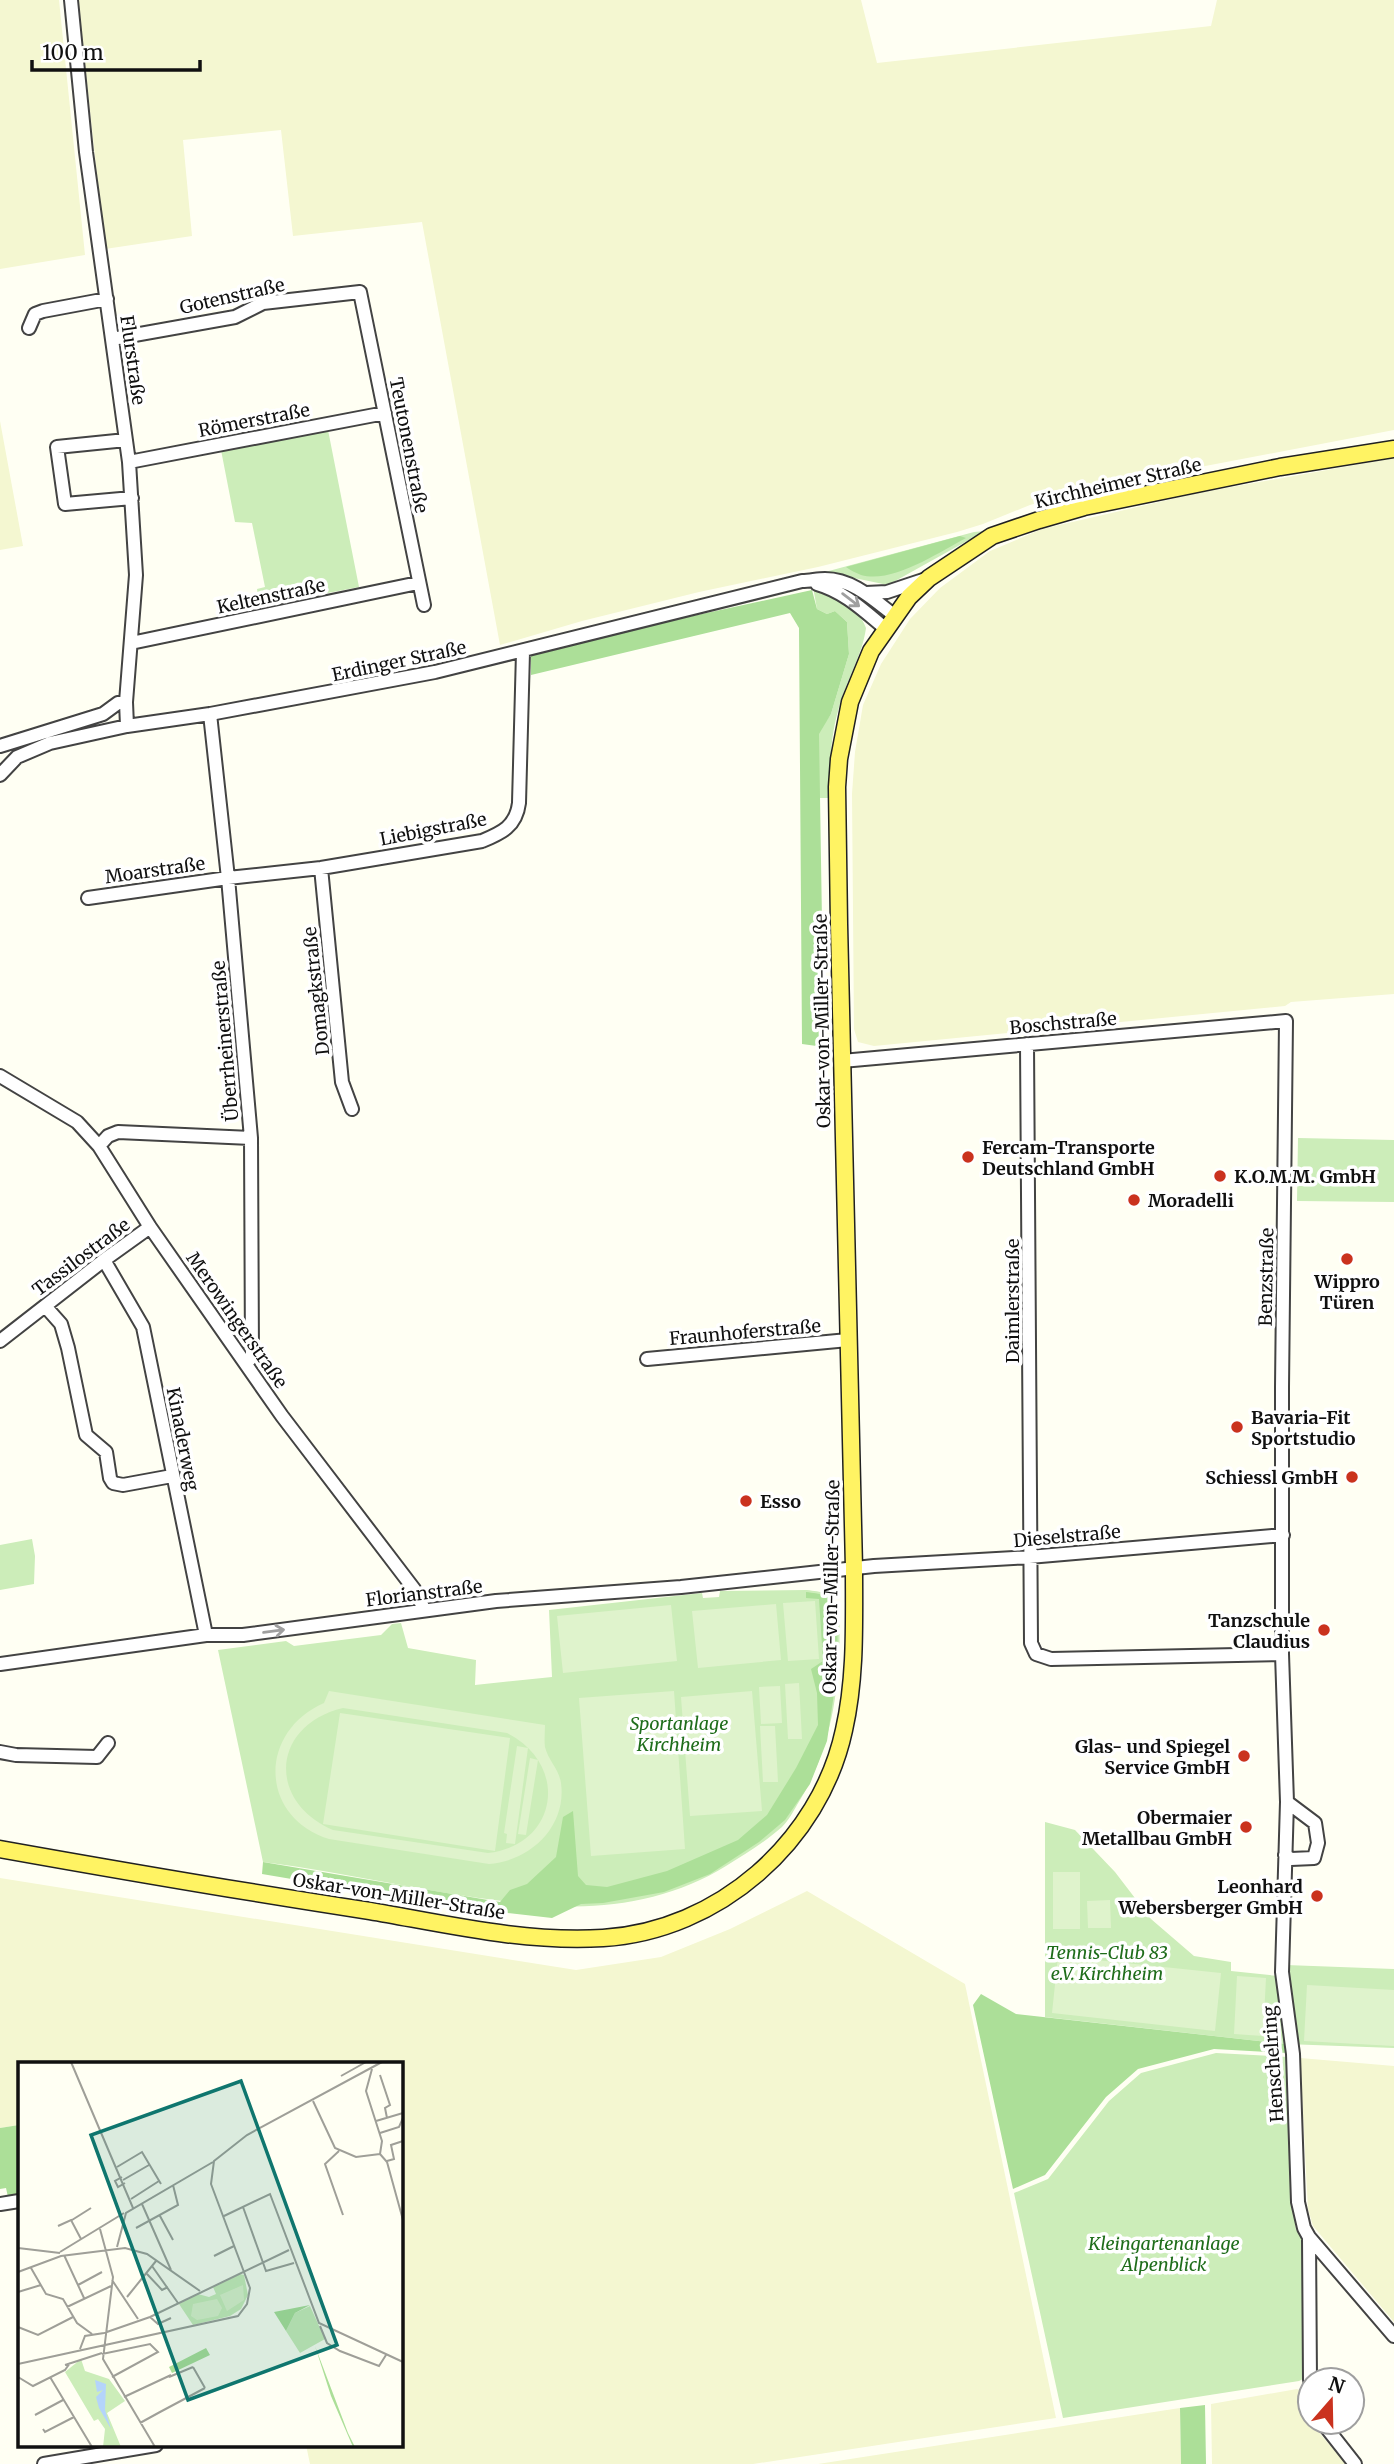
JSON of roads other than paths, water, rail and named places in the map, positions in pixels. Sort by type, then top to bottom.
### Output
[{"type":"main road","name":"Kirchheimer Straße","points":[[890,623],[909,597],[929,578],[992,536],[1084,508],[1280,467],[1394,449]]},
{"type":"main road","name":"Oskar-von-Miller-Straße","points":[[0,1849],[211,1886],[542,1938],[606,1938],[663,1927],[716,1903],[757,1875],[777,1856],[815,1806],[836,1758],[848,1712],[853,1676],[854,1568],[837,787],[839,759],[850,702],[871,651],[890,623]]},
{"type":"street","name":"Flurstraße","points":[[71,0],[86,152],[113,339],[132,498],[136,575],[126,702],[127,726]]},
{"type":"street","name":"Gotenstraße","points":[[113,339],[236,317],[262,303],[360,292]]},
{"type":"street","name":"Teutonenstraße","points":[[360,292],[424,605]]},
{"type":"street","points":[[29,328],[35,314],[43,311],[107,299]]},
{"type":"street","name":"Römerstraße","points":[[129,462],[385,413]]},
{"type":"street","points":[[126,439],[57,447],[65,504],[132,498]]},
{"type":"street","name":"Erdinger Straße","points":[[0,775],[17,757],[50,743],[127,726],[210,714],[410,677],[822,578],[840,580],[866,593],[890,623]]},
{"type":"street","points":[[866,593],[887,592],[929,578]]},
{"type":"street","points":[[810,581],[832,588],[890,623]]},
{"type":"street","name":"Keltenstraße","points":[[131,643],[418,583]]},
{"type":"street","name":"Liebigstraße","points":[[228,878],[321,868],[482,841],[505,831],[518,814],[523,652]]},
{"type":"street","points":[[17,757],[5,745],[103,714],[118,703],[126,702]]},
{"type":"street","name":"Überrheinerstraße","points":[[210,714],[228,878],[251,1138],[252,1357],[246,1364]]},
{"type":"street","name":"Domagkstraße","points":[[321,868],[342,1082],[352,1109]]},
{"type":"street","name":"Moarstraße","points":[[88,898],[228,878]]},
{"type":"street","name":"Boschstraße","points":[[842,1061],[1286,1021]]},
{"type":"street","name":"Benzstraße","points":[[1283,1535],[1286,1021]]},
{"type":"street","name":"Daimlerstraße","points":[[1027,1044],[1029,1557]]},
{"type":"street","name":"Merowingerstraße","points":[[0,1076],[77,1122],[99,1146],[150,1227],[246,1364],[327,1477],[414,1589],[424,1609]]},
{"type":"street","points":[[99,1146],[108,1136],[118,1132],[251,1138]]},
{"type":"street","name":"Tassilostraße","points":[[0,1341],[104,1259],[150,1227]]},
{"type":"street","name":"Kinaderweg","points":[[104,1259],[143,1327],[206,1635]]},
{"type":"street","points":[[45,1306],[61,1324],[86,1435],[106,1452],[110,1478],[114,1483],[123,1485],[172,1476]]},
{"type":"street","name":"Fraunhoferstraße","points":[[646,1359],[848,1340]]},
{"type":"street","name":"Dieselstraße","points":[[854,1568],[1029,1557],[1283,1535]]},
{"type":"street","name":"Henschelring","points":[[1283,1535],[1282,1654],[1287,1802],[1282,1972],[1293,2054],[1298,2202],[1309,2237],[1394,2336]]},
{"type":"street","points":[[1029,1557],[1031,1643],[1036,1654],[1051,1659],[1282,1654]]},
{"type":"street","name":"Florianstraße","points":[[0,1664],[206,1635],[243,1636],[424,1609],[854,1568]]},
{"type":"street","points":[[0,1752],[16,1755],[97,1757],[108,1744]]},
{"type":"street","points":[[1285,1855],[1291,1859],[1314,1858],[1318,1843],[1315,1823],[1287,1802]]},
{"type":"street","points":[[0,2204],[18,2202]]},
{"type":"street","points":[[1309,2237],[1310,2366]]},
{"type":"street","points":[[1333,2436],[1355,2464]]},
{"type":"street","points":[[44,2464],[83,2461],[151,2446]]},
{"type":"place","name":"Fercam-Transporte Deutschland GmbH","points":[[968,1157]]},
{"type":"place","name":"K.O.M.M. GmbH","points":[[1220,1176]]},
{"type":"place","name":"Moradelli","points":[[1134,1200]]},
{"type":"place","name":"Wippro Türen","points":[[1347,1259]]},
{"type":"place","name":"Bavaria-Fit Sportstudio","points":[[1237,1427]]},
{"type":"place","name":"Schiessl GmbH","points":[[1352,1477]]},
{"type":"place","name":"Esso","points":[[746,1501]]},
{"type":"place","name":"Tanzschule Claudius","points":[[1324,1630]]},
{"type":"place","name":"Glas- und Spiegel Service GmbH","points":[[1244,1756]]},
{"type":"place","name":"Obermaier Metallbau GmbH","points":[[1246,1827]]},
{"type":"place","name":"Leonhard Webersberger GmbH","points":[[1317,1896]]},
{"type":"park label","name":"Sportanlage Kirchheim","points":[[679,1733]]},
{"type":"park label","name":"Tennis-Club 83 e.V. Kirchheim","points":[[1107,1962]]},
{"type":"park label","name":"Kleingartenanlage Alpenblick","points":[[1164,2253]]}]
